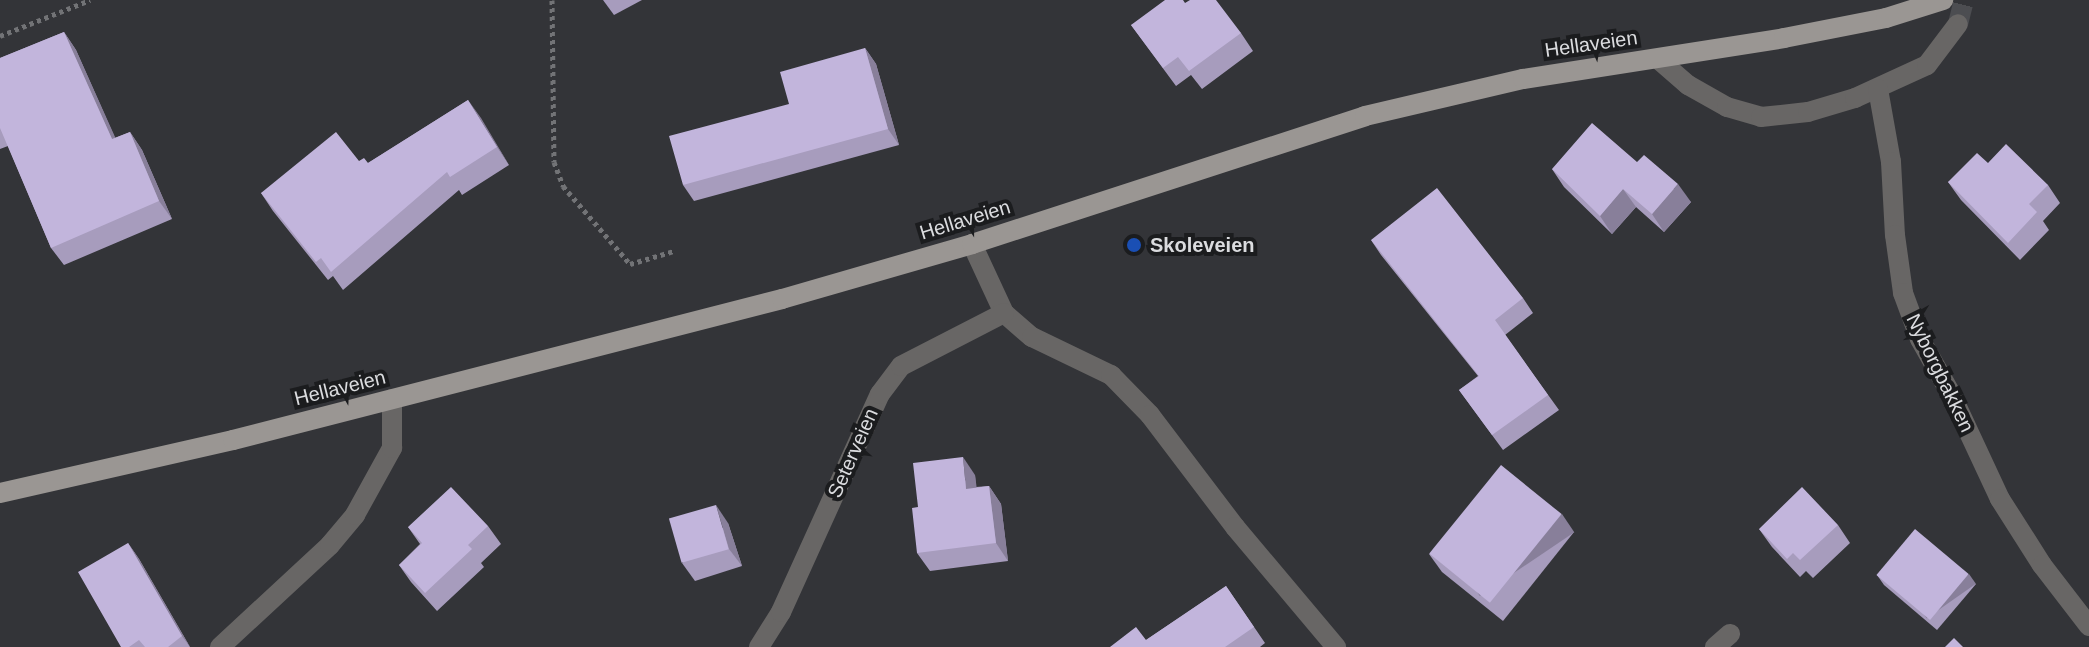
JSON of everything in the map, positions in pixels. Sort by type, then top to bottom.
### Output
[{"type":"main road","name":"Hellaveien","points":[[0,493],[690,324],[972,244],[1365,116],[1523,79],[1658,59],[1886,18],[1943,0]]},
{"type":"street","points":[[1658,59],[1688,85],[1761,117],[1808,112],[1878,89],[1927,65],[1958,24]]},
{"type":"street","name":"Nyborgbakken","points":[[1878,89],[1891,162],[1895,235],[1903,293],[1920,339],[1951,394],[2000,499],[2042,565],[2089,626]]},
{"type":"street","points":[[972,244],[1004,313],[1032,337],[1111,375],[1150,415],[1235,527],[1336,647]]},
{"type":"street","name":"Seterveien","points":[[759,647],[781,612],[880,394],[901,366],[1004,313]]},
{"type":"street","points":[[220,647],[330,545],[355,515],[392,448],[392,399]]},
{"type":"path","points":[[0,36],[90,0]]},
{"type":"path","points":[[552,0],[554,162],[563,186],[630,264],[674,251]]},
{"type":"building","points":[[1165,0],[1183,0],[1185,3],[1190,0],[1216,0],[1241,33],[1189,71],[1178,57],[1163,68],[1131,25]]},
{"type":"building","points":[[64,32],[112,139],[130,132],[159,201],[51,248],[0,128],[0,58]]},
{"type":"building","points":[[865,48],[888,129],[683,185],[669,136],[789,104],[780,72]]},
{"type":"building","points":[[468,100],[497,147],[450,177],[447,172],[331,272],[321,258],[316,262],[261,193],[336,132],[359,161],[364,158],[368,163]]},
{"type":"building","points":[[1592,123],[1637,162],[1644,155],[1678,184],[1652,214],[1623,189],[1600,216],[1552,169]]},
{"type":"building","points":[[2006,144],[2048,185],[2029,204],[2037,212],[2008,243],[1948,182],[1977,153],[1988,163]]},
{"type":"building","points":[[1437,188],[1523,298],[1495,320],[1548,395],[1492,435],[1459,390],[1479,376],[1371,240]]},
{"type":"building","points":[[963,457],[966,489],[989,486],[996,543],[917,553],[912,508],[918,507],[913,463]]},
{"type":"building","points":[[1501,465],[1562,514],[1490,603],[1429,554]]},
{"type":"building","points":[[451,487],[488,526],[468,545],[472,549],[425,593],[399,565],[422,543],[408,527]]},
{"type":"building","points":[[1802,487],[1838,525],[1800,560],[1793,553],[1787,559],[1759,529]]},
{"type":"building","points":[[716,505],[729,549],[682,563],[669,519]]},
{"type":"building","points":[[1915,529],[1969,574],[1930,620],[1876,575]]},
{"type":"building","points":[[128,543],[182,636],[168,647],[145,647],[139,640],[129,647],[121,647],[78,572]]},
{"type":"building","points":[[1226,586],[1254,627],[1225,647],[1110,647],[1136,627],[1146,640]]},
{"type":"building","points":[[1954,638],[1963,647],[1945,647]]},
{"type":"tunnel","points":[[1958,24],[1964,0]]},
{"type":"place","name":"Skoleveien","points":[[1134,245]]}]
